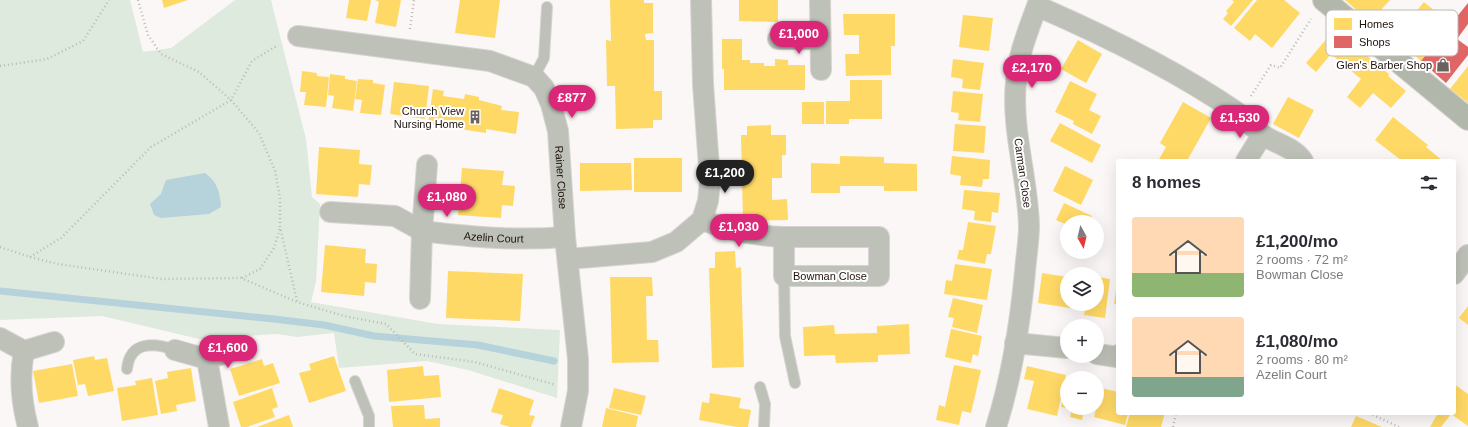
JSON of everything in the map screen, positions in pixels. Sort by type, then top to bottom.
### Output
[{"type":"street","points":[[568,259],[652,252],[676,242],[702,220],[708,201],[710,181],[703,84],[701,0]]},
{"type":"street","points":[[820,0],[821,70]]},
{"type":"street","points":[[1324,0],[1336,10]]},
{"type":"street","name":"Carman Close","points":[[996,427],[1007,386],[1022,302],[1029,228],[1028,195],[1019,151],[1015,82],[1031,3],[1079,24],[1188,82],[1239,114],[1262,135],[1298,154],[1302,159]]},
{"type":"street","points":[[298,36],[490,61],[534,77]]},
{"type":"street","points":[[778,39],[820,39]]},
{"type":"street","points":[[1392,56],[1468,119]]},
{"type":"street","name":"Rainer Close","points":[[534,77],[548,95],[558,131],[565,237],[578,359],[578,391],[571,427]]},
{"type":"street","points":[[1247,159],[1262,135]]},
{"type":"street","points":[[420,299],[422,231],[427,165]]},
{"type":"street","name":"Azelin Court","points":[[330,212],[395,216],[422,231],[485,238],[526,240],[565,237]]},
{"type":"street","name":"Bowman Close","points":[[702,220],[727,230],[755,236],[879,237],[879,276],[784,276],[784,237]]},
{"type":"street","points":[[1456,271],[1468,255]]},
{"type":"street","points":[[0,338],[24,351],[54,342]]},
{"type":"street","points":[[1015,343],[1060,347]]},
{"type":"street","points":[[175,350],[207,359],[239,349]]},
{"type":"street","points":[[24,351],[20,371],[21,393],[28,427]]},
{"type":"street","points":[[1104,355],[1116,356]]},
{"type":"street","points":[[207,359],[219,427]]},
{"type":"lane","points":[[534,77],[544,58],[547,6]]},
{"type":"lane","points":[[784,276],[784,336],[795,383]]},
{"type":"lane","points":[[127,369],[130,357],[140,347],[152,345],[175,350]]},
{"type":"lane","points":[[355,381],[369,416],[369,427]]},
{"type":"lane","points":[[760,388],[766,404],[764,427]]},
{"type":"path","points":[[0,66],[47,59],[83,41],[108,0]]},
{"type":"path","points":[[138,0],[148,35],[161,54],[199,72],[231,100],[260,133],[275,171],[280,198],[280,227],[297,302]]},
{"type":"path","points":[[1239,114],[1271,65],[1280,68],[1324,0]]},
{"type":"path","points":[[30,257],[61,238],[151,147],[231,100],[252,61],[276,45]]},
{"type":"path","points":[[241,278],[260,269],[274,248],[280,227]]},
{"type":"path","points":[[0,247],[58,264],[162,279],[241,278],[297,302],[344,316],[386,324],[415,354],[475,362],[578,391]]},
{"type":"path","points":[[1173,427],[1176,415]]},
{"type":"path","points":[[1373,415],[1399,427]]},
{"type":"shaded area","points":[[0,0],[130,0],[143,52],[171,48],[235,0],[271,0],[306,139],[312,197],[320,204],[316,282],[311,302],[438,324],[560,330],[557,398],[468,370],[427,361],[339,368],[334,333],[297,337],[277,334],[199,339],[102,316],[0,320]]},
{"type":"water","points":[[205,173],[217,187],[221,207],[209,214],[161,218],[154,215],[150,204],[161,194],[166,180]]},
{"type":"building: Homes","points":[[162,0],[188,0],[164,8]]},
{"type":"building: Homes","points":[[349,0],[371,0],[367,21],[346,18]]},
{"type":"building: Homes","points":[[375,0],[401,0],[396,27],[375,23],[379,2]]},
{"type":"building: Homes","points":[[460,0],[500,0],[495,38],[455,33]]},
{"type":"building: Homes","points":[[610,0],[644,0],[644,3],[653,3],[653,33],[645,34],[646,40],[654,40],[654,91],[662,91],[662,120],[653,120],[653,128],[616,129],[615,86],[607,86],[606,40],[611,41]]},
{"type":"building: Homes","points":[[739,0],[778,0],[778,22],[739,21]]},
{"type":"building: Homes","points":[[1232,0],[1253,0],[1231,26],[1223,19],[1228,13],[1226,11],[1234,2]]},
{"type":"building: Homes","points":[[1257,0],[1284,0],[1300,13],[1272,48],[1255,34],[1250,41],[1234,28]]},
{"type":"building: Homes","points":[[1345,0],[1390,0],[1381,10],[1356,10]]},
{"type":"building: Homes","points":[[1424,2],[1434,10],[1417,10]]},
{"type":"building: Homes","points":[[843,14],[895,14],[895,46],[891,46],[891,75],[846,76],[845,54],[859,54],[859,35],[844,35]]},
{"type":"building: Homes","points":[[963,15],[993,18],[989,51],[959,47]]},
{"type":"building: Homes","points":[[722,39],[742,39],[742,60],[750,60],[750,63],[764,63],[764,66],[775,66],[775,59],[788,60],[788,65],[805,65],[805,90],[724,90]]},
{"type":"building: Homes","points":[[1078,40],[1102,54],[1086,83],[1061,69]]},
{"type":"building: Homes","points":[[1326,40],[1326,56],[1329,56],[1316,72],[1306,63]]},
{"type":"building: Homes","points":[[1333,56],[1367,56],[1406,91],[1391,108],[1373,93],[1360,108],[1347,97],[1361,79]]},
{"type":"building: Homes","points":[[1415,56],[1425,56],[1421,61]]},
{"type":"building: Homes","points":[[953,59],[984,63],[980,90],[962,88],[963,79],[951,77]]},
{"type":"building: Homes","points":[[1468,66],[1468,103],[1450,89]]},
{"type":"building: Homes","points":[[302,71],[317,73],[317,76],[329,77],[326,107],[304,105],[306,92],[300,92]]},
{"type":"building: Homes","points":[[330,74],[345,76],[345,79],[357,81],[353,111],[332,108],[334,96],[328,95]]},
{"type":"building: Homes","points":[[358,79],[373,80],[373,83],[385,85],[381,115],[360,113],[362,100],[355,99]]},
{"type":"building: Homes","points":[[850,80],[882,80],[882,119],[849,119],[849,124],[826,124],[826,101],[850,101]]},
{"type":"building: Homes","points":[[1070,81],[1097,94],[1089,110],[1101,116],[1092,134],[1073,124],[1074,121],[1055,112]]},
{"type":"building: Homes","points":[[394,82],[429,86],[425,119],[390,114]]},
{"type":"building: Homes","points":[[433,89],[444,91],[443,96],[464,99],[465,94],[479,97],[479,100],[502,106],[501,110],[519,112],[516,134],[486,129],[486,133],[428,124]]},
{"type":"building: Homes","points":[[953,91],[983,94],[980,122],[958,120],[959,113],[951,112]]},
{"type":"building: Homes","points":[[1288,97],[1314,110],[1299,138],[1273,124]]},
{"type":"building: Homes","points":[[802,102],[824,102],[824,124],[802,124]]},
{"type":"building: Homes","points":[[1183,102],[1211,118],[1188,159],[1159,159],[1166,147],[1160,143]]},
{"type":"building: Homes","points":[[1393,117],[1428,145],[1426,147],[1441,159],[1399,159],[1375,140]]},
{"type":"building: Homes","points":[[1060,123],[1101,145],[1092,163],[1050,141]]},
{"type":"building: Homes","points":[[955,124],[986,126],[984,153],[953,151]]},
{"type":"building: Homes","points":[[771,125],[771,135],[786,135],[786,155],[782,155],[782,178],[772,178],[772,200],[787,199],[788,220],[743,221],[741,135],[747,135],[747,126]]},
{"type":"building: Homes","points":[[319,147],[360,150],[359,164],[372,165],[370,185],[359,184],[358,197],[316,194]]},
{"type":"building: Homes","points":[[840,156],[884,157],[884,163],[917,164],[917,191],[884,191],[884,186],[840,186],[840,193],[811,193],[811,163],[840,164]]},
{"type":"building: Homes","points":[[952,156],[990,160],[989,179],[983,179],[982,187],[960,185],[961,176],[950,174]]},
{"type":"building: Homes","points":[[634,158],[682,158],[682,192],[634,192]]},
{"type":"building: Homes","points":[[580,163],[631,163],[632,190],[580,191]]},
{"type":"building: Homes","points":[[1065,166],[1093,180],[1081,205],[1053,191]]},
{"type":"building: Homes","points":[[462,168],[504,171],[502,185],[515,186],[513,206],[502,205],[501,218],[458,215]]},
{"type":"building: Homes","points":[[964,190],[1000,193],[998,213],[992,212],[991,222],[974,220],[975,211],[962,209]]},
{"type":"building: Homes","points":[[1064,203],[1090,215],[1060,215],[1060,222],[1056,220]]},
{"type":"building: Homes","points":[[968,222],[996,226],[991,254],[987,254],[985,264],[957,259],[959,250],[963,250]]},
{"type":"building: Homes","points":[[325,245],[366,249],[365,263],[377,264],[376,283],[365,282],[364,296],[321,292]]},
{"type":"building: Homes","points":[[735,251],[736,268],[741,267],[744,367],[712,368],[709,268],[715,268],[715,252]]},
{"type":"building: Homes","points":[[955,264],[992,269],[987,300],[944,294],[946,280],[952,281]]},
{"type":"building: Homes","points":[[448,271],[523,274],[520,321],[446,318]]},
{"type":"building: Homes","points":[[1042,273],[1060,276],[1060,306],[1038,303]]},
{"type":"building: Homes","points":[[610,277],[652,277],[653,296],[646,296],[647,340],[658,340],[659,362],[612,363]]},
{"type":"building: Homes","points":[[1104,278],[1110,279],[1105,318],[1084,315],[1085,311],[1104,311]]},
{"type":"building: Homes","points":[[1116,289],[1116,304],[1114,304]]},
{"type":"building: Homes","points":[[953,298],[983,305],[977,333],[952,327],[954,318],[948,317]]},
{"type":"building: Homes","points":[[1468,306],[1468,325],[1459,318]]},
{"type":"building: Homes","points":[[909,324],[910,354],[878,355],[878,362],[836,363],[835,355],[804,356],[803,327],[834,325],[835,334],[877,333],[877,326]]},
{"type":"building: Homes","points":[[951,329],[982,336],[978,356],[973,354],[971,363],[945,357]]},
{"type":"building: Homes","points":[[94,356],[95,360],[107,358],[114,391],[88,396],[85,384],[78,385],[73,360]]},
{"type":"building: Homes","points":[[334,356],[346,391],[309,403],[299,373],[311,370],[309,364]]},
{"type":"building: Homes","points":[[262,359],[264,366],[273,363],[280,383],[239,396],[230,369]]},
{"type":"building: Homes","points":[[72,364],[78,396],[39,403],[33,371]]},
{"type":"building: Homes","points":[[954,365],[981,370],[971,413],[962,411],[959,425],[936,420],[939,405],[945,407]]},
{"type":"building: Homes","points":[[423,366],[424,376],[439,375],[441,397],[389,402],[387,370]]},
{"type":"building: Homes","points":[[1027,366],[1060,374],[1060,402],[1057,416],[1027,409],[1034,381],[1024,379]]},
{"type":"building: Homes","points":[[191,368],[196,401],[176,405],[177,411],[161,414],[155,381],[168,378],[167,372]]},
{"type":"building: Homes","points":[[152,378],[158,415],[122,421],[117,388],[136,385],[135,381]]},
{"type":"building: Homes","points":[[1456,385],[1468,394],[1468,426],[1452,415],[1456,415]]},
{"type":"building: Homes","points":[[272,388],[278,407],[272,409],[275,417],[247,427],[241,427],[233,402]]},
{"type":"building: Homes","points":[[499,388],[534,400],[529,415],[535,416],[531,427],[510,427],[500,424],[503,415],[491,412]]},
{"type":"building: Homes","points":[[614,388],[646,396],[641,415],[609,408]]},
{"type":"building: Homes","points":[[1104,389],[1116,392],[1116,415],[1128,415],[1125,425],[1094,417],[1094,415],[1104,415]]},
{"type":"building: Homes","points":[[710,393],[741,398],[739,408],[751,410],[748,427],[737,427],[699,420],[702,402],[709,403]]},
{"type":"building: Homes","points":[[424,405],[425,419],[440,418],[440,427],[393,427],[391,406]]},
{"type":"building: Homes","points":[[606,408],[638,416],[636,427],[602,427]]},
{"type":"building: Homes","points":[[289,415],[293,427],[257,427]]},
{"type":"building: Homes","points":[[1070,415],[1083,415],[1082,420],[1070,417]]},
{"type":"building: Homes","points":[[1129,415],[1164,415],[1161,427],[1126,427]]},
{"type":"building: Homes","points":[[1437,415],[1450,415],[1441,427],[1430,427]]},
{"type":"building: Homes","points":[[1356,416],[1382,427],[1351,427]]},
{"type":"building: Shops","points":[[1468,3],[1468,24],[1458,38],[1458,15]]},
{"type":"building: Shops","points":[[1458,40],[1468,47],[1468,55],[1446,83],[1421,61],[1425,56],[1458,56]]},
{"type":"waterway","points":[[0,291],[324,325],[374,336],[478,345],[554,361]]},
{"type":"place","name":"Glen's Barber Shop","points":[[1443,65]]},
{"type":"place","name":"Church View Nursing Home","points":[[475,117]]}]
